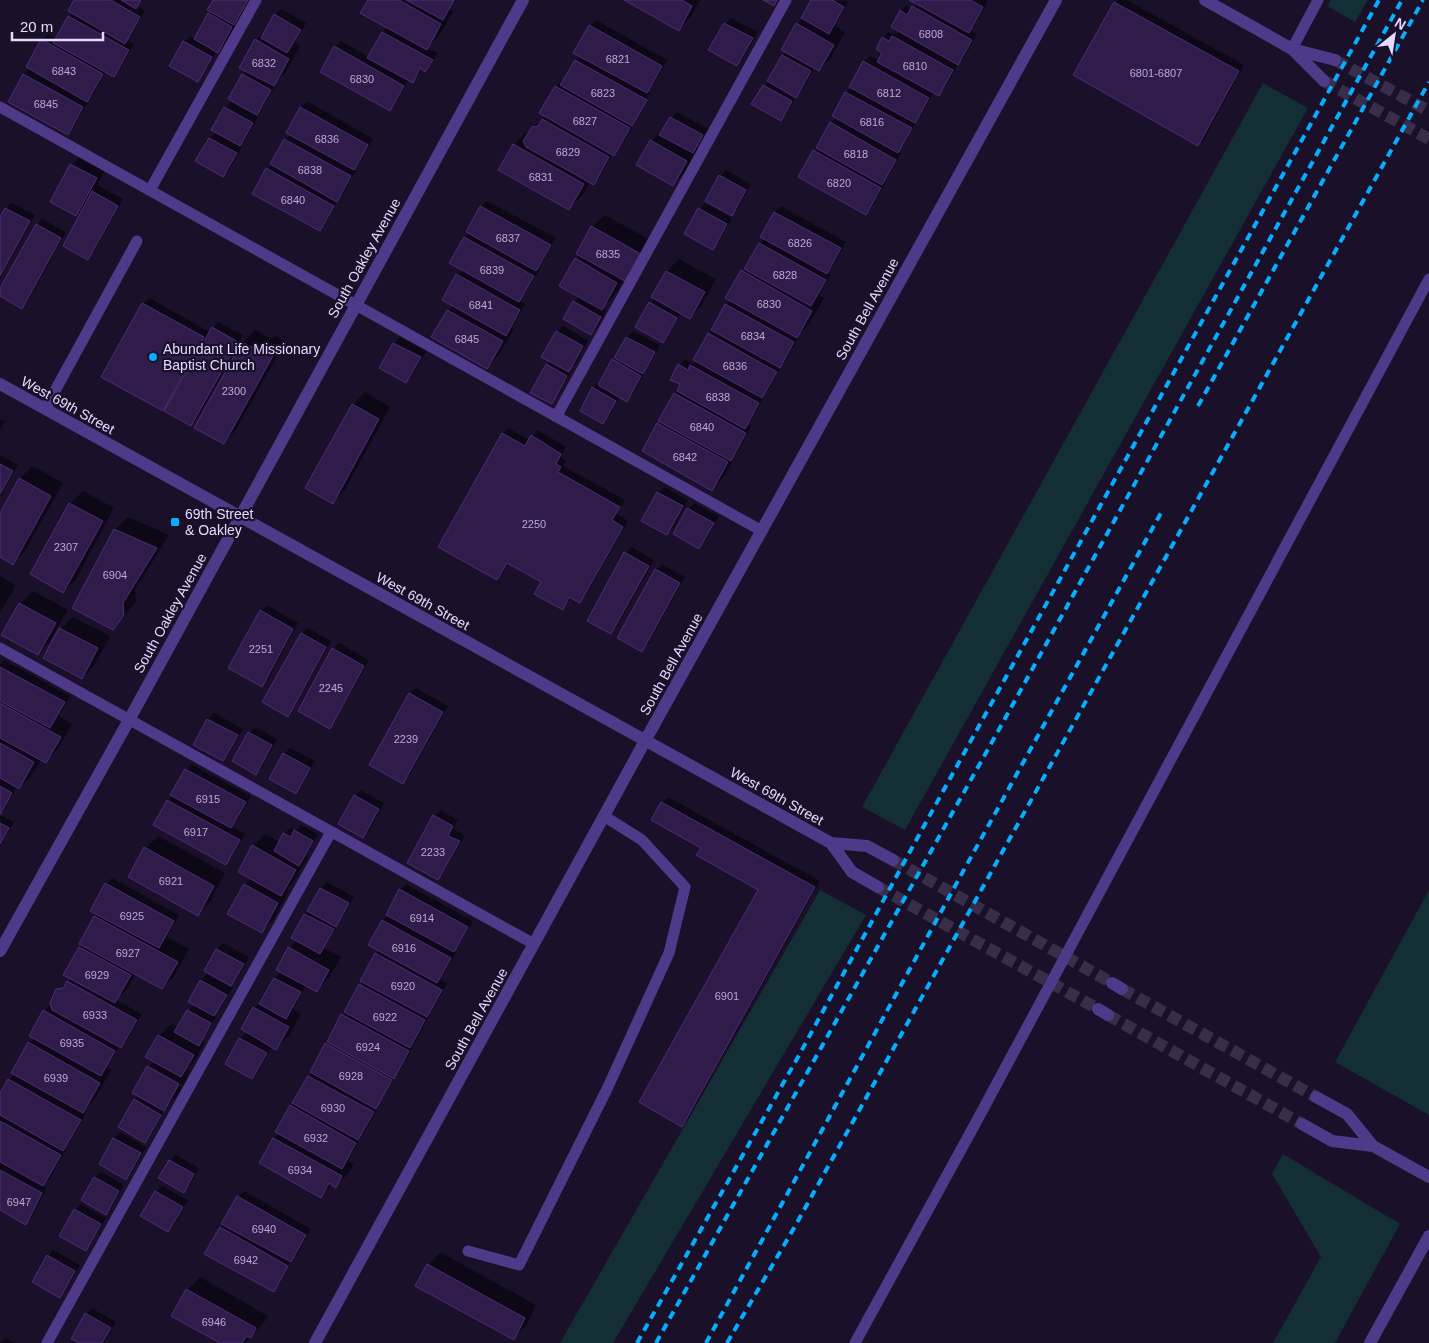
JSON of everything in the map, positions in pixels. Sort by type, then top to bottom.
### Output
[{"type":"street","name":"South Oakley Avenue","points":[[0,951],[129,720],[523,0]]},
{"type":"street","name":"South Bell Avenue","points":[[315,1343],[604,816],[1056,0]]},
{"type":"street","points":[[1205,0],[1292,49],[1335,60]]},
{"type":"street","points":[[1292,49],[1324,81]]},
{"type":"street","name":"West 69th Street","points":[[0,384],[831,843],[866,846],[892,860]]},
{"type":"street","name":"West 69th Street","points":[[831,843],[852,872],[878,887]]},
{"type":"street","points":[[1316,1097],[1347,1114],[1374,1146],[1429,1177]]},
{"type":"street","points":[[1302,1124],[1332,1141],[1374,1146]]},
{"type":"street","points":[[1370,1343],[1429,1236]]},
{"type":"lane","points":[[150,190],[256,0]]},
{"type":"lane","points":[[556,417],[786,0]]},
{"type":"lane","points":[[1292,49],[1318,0]]},
{"type":"lane","points":[[0,107],[762,531]]},
{"type":"lane","points":[[45,409],[137,242]]},
{"type":"lane","points":[[855,1343],[979,1117],[1429,280]]},
{"type":"lane","points":[[0,648],[534,944]]},
{"type":"lane","points":[[468,1251],[519,1266],[607,1089],[669,953],[685,887],[642,840],[604,816]]},
{"type":"lane","points":[[47,1343],[331,832]]},
{"type":"green space","points":[[1331,0],[1368,0],[1355,22],[1327,6]]},
{"type":"green space","points":[[1263,83],[1308,108],[905,830],[862,807]]},
{"type":"green space","points":[[820,890],[866,915],[613,1343],[560,1343]]},
{"type":"green space","points":[[1429,890],[1429,1115],[1335,1062]]},
{"type":"green space","points":[[1283,1154],[1400,1224],[1335,1343],[1273,1343],[1321,1257],[1272,1174]]},
{"type":"building","points":[[74,0],[111,0],[140,17],[125,44],[68,11]]},
{"type":"building","points":[[121,0],[141,0],[136,9]]},
{"type":"building","points":[[213,0],[248,0],[234,25],[207,10]]},
{"type":"building","points":[[368,0],[399,0],[441,24],[427,50],[360,13]]},
{"type":"building","points":[[406,0],[454,0],[443,20]]},
{"type":"building","points":[[624,0],[682,0],[692,6],[679,31]]},
{"type":"building","points":[[763,0],[777,0],[774,6]]},
{"type":"building","points":[[811,0],[832,0],[844,7],[829,34],[801,18]]},
{"type":"building","points":[[909,0],[970,0],[983,7],[969,33]]},
{"type":"building","points":[[1114,2],[1239,71],[1198,146],[1073,75]]},
{"type":"building","points":[[912,6],[972,40],[958,65],[891,27],[900,10],[907,15]]},
{"type":"building","points":[[208,13],[232,27],[218,53],[194,39]]},
{"type":"building","points":[[274,14],[301,30],[287,53],[261,38]]},
{"type":"building","points":[[68,16],[129,50],[114,77],[53,43]]},
{"type":"building","points":[[724,23],[753,38],[737,66],[708,50]]},
{"type":"building","points":[[796,23],[834,45],[819,71],[781,50]]},
{"type":"building","points":[[589,25],[662,66],[647,93],[573,53]]},
{"type":"building","points":[[382,32],[433,60],[425,72],[420,68],[413,83],[367,58]]},
{"type":"building","points":[[892,36],[953,70],[939,96],[877,62],[882,53],[876,49],[882,37],[889,41]]},
{"type":"building","points":[[41,39],[103,74],[87,102],[26,67]]},
{"type":"building","points":[[255,39],[289,59],[274,86],[239,68]]},
{"type":"building","points":[[183,41],[212,57],[198,82],[169,66]]},
{"type":"building","points":[[334,46],[404,86],[390,111],[320,72]]},
{"type":"building","points":[[782,55],[811,71],[796,98],[767,81]]},
{"type":"building","points":[[575,60],[647,100],[632,126],[560,85]]},
{"type":"building","points":[[863,61],[929,98],[915,123],[849,87]]},
{"type":"building","points":[[23,74],[83,107],[68,135],[8,102]]},
{"type":"building","points":[[242,74],[271,90],[257,115],[228,99]]},
{"type":"building","points":[[763,85],[792,101],[781,121],[751,104]]},
{"type":"building","points":[[555,86],[630,128],[614,156],[539,113]]},
{"type":"building","points":[[845,92],[912,128],[898,153],[832,116]]},
{"type":"building","points":[[224,107],[253,123],[240,146],[211,130]]},
{"type":"building","points":[[300,107],[368,145],[354,170],[286,133]]},
{"type":"building","points":[[670,117],[703,135],[693,153],[659,135]]},
{"type":"building","points":[[542,119],[609,157],[594,185],[526,147],[523,141],[532,127],[538,126]]},
{"type":"building","points":[[830,122],[896,160],[882,185],[816,148]]},
{"type":"building","points":[[209,138],[237,153],[223,177],[195,161]]},
{"type":"building","points":[[284,139],[351,176],[337,202],[270,164]]},
{"type":"building","points":[[650,140],[687,161],[673,186],[636,165]]},
{"type":"building","points":[[513,144],[584,184],[569,210],[498,170]]},
{"type":"building","points":[[813,150],[881,188],[866,215],[798,177]]},
{"type":"building","points":[[70,164],[97,178],[76,216],[50,202]]},
{"type":"building","points":[[266,168],[334,206],[320,231],[252,194]]},
{"type":"building","points":[[719,175],[746,190],[732,216],[705,201]]},
{"type":"building","points":[[92,191],[118,206],[88,260],[63,246]]},
{"type":"building","points":[[480,206],[551,245],[536,271],[466,232]]},
{"type":"building","points":[[5,208],[30,221],[0,276],[0,217]]},
{"type":"building","points":[[698,208],[727,224],[713,250],[684,234]]},
{"type":"building","points":[[774,212],[841,248],[827,274],[760,237]]},
{"type":"building","points":[[36,224],[61,238],[22,309],[0,296],[0,288]]},
{"type":"building","points":[[591,226],[641,254],[625,281],[576,254]]},
{"type":"building","points":[[464,237],[534,276],[519,302],[449,263]]},
{"type":"building","points":[[759,243],[826,280],[811,306],[744,269]]},
{"type":"building","points":[[575,258],[617,283],[602,310],[559,286]]},
{"type":"building","points":[[741,270],[812,311],[797,338],[725,298]]},
{"type":"building","points":[[666,271],[705,292],[690,319],[651,297]]},
{"type":"building","points":[[456,274],[520,310],[506,336],[442,300]]},
{"type":"building","points":[[573,301],[601,317],[591,335],[563,319]]},
{"type":"building","points":[[649,302],[677,318],[663,343],[635,327]]},
{"type":"building","name":"Abundant Life Missionary Baptist Church","points":[[142,303],[204,337],[163,411],[101,377]]},
{"type":"building","points":[[725,304],[794,342],[780,368],[711,330]]},
{"type":"building","points":[[447,310],[503,341],[487,369],[431,337]]},
{"type":"building","points":[[212,327],[238,342],[191,426],[164,411]]},
{"type":"building","points":[[556,331],[583,346],[569,372],[541,357]]},
{"type":"building","points":[[708,333],[777,372],[762,398],[693,360]]},
{"type":"building","points":[[626,337],[655,352],[643,374],[614,358]]},
{"type":"building","points":[[242,342],[260,352],[262,347],[274,354],[224,444],[194,428]]},
{"type":"building","points":[[393,343],[421,357],[406,383],[379,368]]},
{"type":"building","points":[[612,359],[641,376],[627,402],[598,385]]},
{"type":"building","points":[[546,364],[567,376],[552,404],[530,393]]},
{"type":"building","points":[[678,364],[688,370],[690,365],[759,403],[745,429],[677,391],[680,384],[670,380]]},
{"type":"building","points":[[592,387],[616,401],[603,424],[580,411]]},
{"type":"building","points":[[674,393],[746,433],[731,461],[658,421]]},
{"type":"building","points":[[352,404],[379,419],[333,504],[305,488]]},
{"type":"building","points":[[657,423],[728,462],[712,491],[642,451]]},
{"type":"building","points":[[502,433],[525,446],[531,435],[561,454],[556,464],[561,467],[558,472],[620,507],[612,520],[623,527],[580,603],[569,597],[563,610],[534,594],[541,582],[507,563],[497,580],[438,547]]},
{"type":"building","points":[[0,464],[13,471],[0,494]]},
{"type":"building","points":[[19,478],[51,496],[13,565],[0,557],[0,513]]},
{"type":"building","points":[[657,492],[683,506],[667,535],[641,521]]},
{"type":"building","points":[[69,503],[103,521],[63,593],[30,574]]},
{"type":"building","points":[[687,508],[714,523],[699,549],[673,534]]},
{"type":"building","points":[[114,529],[157,548],[123,603],[124,615],[113,630],[72,608]]},
{"type":"building","points":[[624,552],[649,566],[611,634],[587,621]]},
{"type":"building","points":[[655,569],[680,583],[642,652],[617,638]]},
{"type":"building","points":[[19,603],[56,623],[38,655],[1,635]]},
{"type":"building","points":[[260,610],[293,629],[262,687],[228,668]]},
{"type":"building","points":[[59,628],[98,648],[82,679],[43,658]]},
{"type":"building","points":[[301,633],[326,647],[288,717],[262,702]]},
{"type":"building","points":[[332,648],[364,666],[330,729],[298,711]]},
{"type":"building","points":[[0,667],[65,702],[50,728],[0,701]]},
{"type":"building","points":[[409,693],[443,712],[403,784],[369,765]]},
{"type":"building","points":[[0,703],[61,737],[46,763],[0,738]]},
{"type":"building","points":[[207,719],[238,735],[223,761],[193,745]]},
{"type":"building","points":[[248,732],[272,745],[256,775],[232,761]]},
{"type":"building","points":[[0,743],[34,762],[19,789],[0,778]]},
{"type":"building","points":[[283,753],[310,768],[296,794],[269,779]]},
{"type":"building","points":[[185,769],[246,802],[231,828],[170,795]]},
{"type":"building","points":[[0,786],[12,793],[0,815]]},
{"type":"building","points":[[354,795],[379,809],[363,838],[338,824]]},
{"type":"building","points":[[167,800],[240,840],[226,865],[153,825]]},
{"type":"building","points":[[661,802],[815,887],[682,1127],[639,1102],[758,890],[696,855],[701,848],[651,820]]},
{"type":"building","points":[[433,815],[453,826],[448,836],[460,841],[438,880],[407,863]]},
{"type":"building","points":[[0,823],[9,828],[0,844]]},
{"type":"building","points":[[294,830],[313,841],[299,866],[274,851],[283,833],[291,837]]},
{"type":"building","points":[[252,845],[296,870],[281,896],[238,872]]},
{"type":"building","points":[[144,847],[214,886],[198,916],[128,877]]},
{"type":"building","points":[[105,883],[174,921],[159,948],[90,911]]},
{"type":"building","points":[[244,884],[278,903],[262,933],[227,914]]},
{"type":"building","points":[[320,888],[349,903],[336,927],[307,911]]},
{"type":"building","points":[[399,889],[468,927],[454,952],[386,915]]},
{"type":"building","points":[[304,914],[334,929],[320,954],[291,938]]},
{"type":"building","points":[[94,916],[178,962],[162,989],[79,944]]},
{"type":"building","points":[[382,920],[451,958],[437,983],[368,945]]},
{"type":"building","points":[[79,947],[131,975],[115,1003],[63,975]]},
{"type":"building","points":[[288,947],[329,970],[317,992],[276,970]]},
{"type":"building","points":[[216,949],[244,964],[231,986],[204,971]]},
{"type":"building","points":[[375,953],[442,990],[427,1017],[360,981]]},
{"type":"building","points":[[274,978],[301,992],[286,1019],[259,1004]]},
{"type":"building","points":[[200,980],[227,995],[214,1016],[188,1002]]},
{"type":"building","points":[[67,981],[137,1020],[121,1048],[52,1010],[50,1003],[56,989],[63,988]]},
{"type":"building","points":[[359,984],[425,1020],[410,1048],[344,1012]]},
{"type":"building","points":[[253,1007],[289,1027],[276,1050],[241,1029]]},
{"type":"building","points":[[43,1010],[115,1051],[101,1076],[29,1036]]},
{"type":"building","points":[[187,1010],[211,1023],[199,1046],[174,1032]]},
{"type":"building","points":[[341,1014],[409,1051],[394,1079],[327,1042]]},
{"type":"building","points":[[158,1035],[194,1055],[181,1077],[145,1057]]},
{"type":"building","points":[[239,1038],[267,1053],[252,1079],[225,1064]]},
{"type":"building","points":[[28,1042],[100,1083],[83,1113],[11,1073]]},
{"type":"building","points":[[325,1043],[392,1080],[376,1109],[310,1072]]},
{"type":"building","points":[[147,1066],[179,1084],[164,1111],[132,1093]]},
{"type":"building","points":[[308,1076],[374,1112],[358,1140],[292,1103]]},
{"type":"building","points":[[8,1079],[81,1120],[63,1151],[0,1115],[0,1093]]},
{"type":"building","points":[[134,1099],[161,1115],[145,1143],[118,1127]]},
{"type":"building","points":[[290,1105],[356,1143],[342,1169],[275,1132]]},
{"type":"building","points":[[0,1121],[61,1155],[43,1186],[0,1162]]},
{"type":"building","points":[[113,1138],[141,1153],[126,1180],[99,1164]]},
{"type":"building","points":[[273,1138],[342,1176],[336,1188],[329,1183],[321,1198],[259,1163]]},
{"type":"building","points":[[169,1160],[194,1174],[184,1193],[158,1178]]},
{"type":"building","points":[[0,1170],[42,1193],[26,1225],[0,1210]]},
{"type":"building","points":[[94,1177],[119,1191],[106,1215],[81,1200]]},
{"type":"building","points":[[155,1191],[183,1207],[168,1232],[140,1216]]},
{"type":"building","points":[[237,1196],[306,1235],[291,1262],[221,1224]]},
{"type":"building","points":[[74,1209],[101,1224],[86,1251],[59,1236]]},
{"type":"building","points":[[220,1227],[288,1266],[274,1292],[204,1254]]},
{"type":"building","points":[[47,1255],[75,1271],[60,1298],[32,1282]]},
{"type":"building","points":[[427,1264],[525,1318],[514,1340],[415,1286]]},
{"type":"building","points":[[186,1289],[256,1328],[251,1338],[247,1336],[242,1343],[220,1343],[171,1316]]},
{"type":"building","points":[[85,1313],[111,1328],[102,1343],[79,1343],[71,1339]]},
{"type":"tunnel","points":[[1335,60],[1429,111]]},
{"type":"tunnel","points":[[1324,81],[1429,139]]},
{"type":"tunnel","points":[[893,860],[1112,983]]},
{"type":"tunnel","points":[[878,887],[1098,1009]]},
{"type":"tunnel","points":[[1122,989],[1316,1097]]},
{"type":"tunnel","points":[[1108,1015],[1302,1124]]},
{"type":"railway","points":[[637,1343],[798,1057],[1379,0]]},
{"type":"railway","points":[[656,1343],[992,742],[1402,0]]},
{"type":"railway","points":[[1198,406],[1423,0]]},
{"type":"railway","points":[[727,1343],[794,1228],[1429,82]]},
{"type":"railway","points":[[706,1343],[1162,511]]},
{"type":"place","name":"Abundant Life Missionary Baptist Church","points":[[153,357]]},
{"type":"place","name":"69th Street & Oakley","points":[[175,522]]}]
